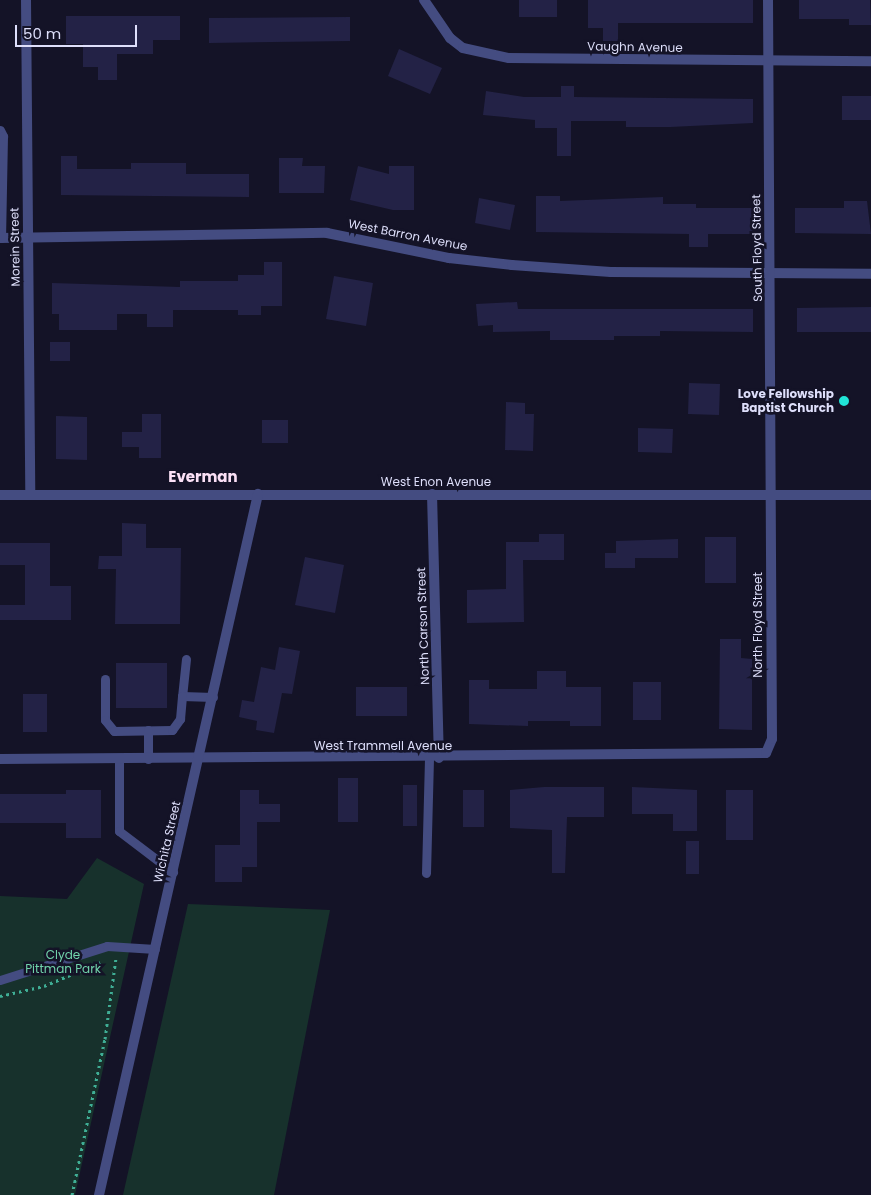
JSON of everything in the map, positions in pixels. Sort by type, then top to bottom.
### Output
[{"type":"street","name":"Morein Street","points":[[26,0],[30,495]]},
{"type":"street","name":"Vaughn Avenue","points":[[424,0],[450,38],[462,48],[509,58],[871,61]]},
{"type":"street","name":"South Floyd Street","points":[[768,0],[770,496]]},
{"type":"street","name":"West Barron Avenue","points":[[0,238],[327,233],[449,258],[512,265],[610,272],[770,276],[871,274]]},
{"type":"street","name":"Wichita Street","points":[[99,1195],[258,494]]},
{"type":"street","name":"North Carson Street","points":[[432,494],[434,758]]},
{"type":"street","name":"West Enon Avenue","points":[[0,495],[871,495]]},
{"type":"street","name":"North Floyd Street","points":[[766,753],[772,739],[770,496]]},
{"type":"street","name":"West Trammell Avenue","points":[[0,760],[434,758],[766,753]]},
{"type":"lane","points":[[0,130],[3,136],[0,238]]},
{"type":"lane","points":[[105,679],[105,720],[114,731],[172,730],[180,719],[186,660]]},
{"type":"lane","points":[[182,696],[212,697]]},
{"type":"lane","points":[[148,730],[148,759]]},
{"type":"lane","points":[[426,873],[434,758]]},
{"type":"lane","points":[[118,759],[119,831],[173,872]]},
{"type":"lane","points":[[0,980],[106,946],[156,949]]},
{"type":"path","points":[[0,996],[44,986],[117,956],[105,1039],[72,1195]]},
{"type":"green space","name":"Clyde Pittman Park","points":[[97,858],[144,884],[75,1195],[0,1195],[0,896],[67,899]]},
{"type":"green space","points":[[188,904],[330,910],[274,1195],[123,1195]]},
{"type":"building","points":[[519,0],[557,0],[557,17],[519,17]]},
{"type":"building","points":[[588,0],[753,0],[753,23],[618,23],[618,41],[603,41],[603,28],[588,28]]},
{"type":"building","points":[[799,0],[870,0],[871,25],[849,25],[849,19],[799,19]]},
{"type":"building","points":[[66,16],[180,16],[180,40],[153,40],[153,54],[117,54],[117,80],[98,80],[98,67],[83,67],[83,44],[66,44]]},
{"type":"building","points":[[350,17],[350,41],[209,43],[209,18]]},
{"type":"building","points":[[399,49],[442,68],[430,94],[388,76]]},
{"type":"building","points":[[561,86],[574,86],[574,97],[753,99],[753,123],[626,127],[626,121],[571,121],[571,156],[557,156],[557,128],[535,128],[535,120],[483,115],[486,91],[524,97],[561,97]]},
{"type":"building","points":[[842,96],[871,96],[871,120],[842,120]]},
{"type":"building","points":[[61,156],[77,156],[77,169],[131,169],[131,163],[186,163],[186,174],[249,174],[249,197],[61,195]]},
{"type":"building","points":[[279,158],[303,158],[302,166],[325,166],[324,193],[279,193]]},
{"type":"building","points":[[358,166],[389,174],[389,166],[414,166],[414,210],[393,210],[350,200]]},
{"type":"building","points":[[536,196],[560,196],[560,201],[663,197],[663,204],[696,204],[696,208],[754,208],[754,234],[708,234],[708,247],[689,247],[689,234],[536,232]]},
{"type":"building","points":[[479,198],[515,205],[510,230],[475,223]]},
{"type":"building","points":[[844,201],[867,201],[871,234],[795,233],[795,208],[844,208]]},
{"type":"building","points":[[264,262],[282,262],[282,306],[261,306],[261,315],[238,315],[238,310],[173,310],[173,327],[147,327],[147,314],[117,314],[117,330],[59,330],[59,314],[52,314],[52,283],[180,287],[180,281],[238,281],[238,275],[264,275]]},
{"type":"building","points":[[334,276],[373,283],[366,326],[326,319]]},
{"type":"building","points":[[517,302],[518,309],[753,309],[753,332],[660,331],[660,336],[614,336],[614,340],[550,340],[550,331],[493,332],[493,325],[478,326],[476,304]]},
{"type":"building","points":[[871,307],[871,332],[797,332],[797,308]]},
{"type":"building","points":[[50,342],[70,342],[70,361],[50,361]]},
{"type":"building","points":[[689,383],[720,384],[719,415],[688,414]]},
{"type":"building","points":[[506,402],[525,403],[525,414],[534,414],[533,451],[505,450]]},
{"type":"building","points":[[142,414],[161,414],[161,458],[139,458],[139,447],[122,447],[122,432],[142,432]]},
{"type":"building","points":[[56,416],[87,417],[87,460],[56,459]]},
{"type":"building","points":[[262,420],[288,420],[288,443],[262,443]]},
{"type":"building","points":[[638,428],[673,429],[672,453],[638,452]]},
{"type":"building","points":[[122,523],[146,524],[146,548],[181,548],[180,624],[115,624],[116,569],[98,569],[99,556],[122,556]]},
{"type":"building","points":[[539,534],[564,534],[564,560],[523,560],[524,622],[467,623],[467,590],[506,589],[506,542],[539,542]]},
{"type":"building","points":[[705,537],[736,537],[736,583],[705,583]]},
{"type":"building","points":[[678,539],[678,558],[635,558],[635,568],[605,568],[605,553],[616,553],[616,541]]},
{"type":"building","points":[[0,543],[50,543],[50,586],[71,586],[71,620],[0,620],[0,605],[25,605],[25,565],[0,565]]},
{"type":"building","points":[[305,557],[344,565],[335,613],[295,605]]},
{"type":"building","points":[[720,639],[741,639],[741,658],[752,659],[752,730],[719,729]]},
{"type":"building","points":[[279,647],[300,651],[292,694],[282,693],[274,733],[256,730],[257,721],[239,717],[242,700],[254,702],[261,667],[275,670]]},
{"type":"building","points":[[116,663],[167,663],[167,708],[116,708]]},
{"type":"building","points":[[537,671],[566,671],[566,687],[601,687],[601,726],[570,726],[570,721],[528,721],[528,726],[469,724],[469,680],[489,680],[489,689],[537,689]]},
{"type":"building","points":[[633,682],[661,682],[661,720],[633,720]]},
{"type":"building","points":[[356,687],[407,687],[407,716],[356,716]]},
{"type":"building","points":[[23,694],[47,694],[47,732],[23,732]]},
{"type":"building","points":[[338,778],[358,778],[358,822],[338,822]]},
{"type":"building","points":[[403,785],[417,785],[417,826],[403,826]]},
{"type":"building","points":[[544,787],[604,787],[604,817],[567,817],[565,873],[552,873],[552,830],[510,828],[510,790]]},
{"type":"building","points":[[632,787],[697,790],[697,831],[673,831],[673,814],[632,814]]},
{"type":"building","points":[[66,790],[101,790],[101,838],[66,838],[66,823],[0,823],[0,794],[66,794]]},
{"type":"building","points":[[240,790],[259,790],[259,804],[280,804],[280,822],[257,822],[257,867],[242,867],[242,882],[215,882],[215,845],[240,845]]},
{"type":"building","points":[[463,790],[484,790],[484,827],[463,827]]},
{"type":"building","points":[[726,790],[753,790],[753,840],[726,840]]},
{"type":"building","points":[[686,841],[699,841],[699,874],[686,874]]},
{"type":"place","name":"Love Fellowship Baptist Church","points":[[844,401]]},
{"type":"district","name":"Everman","points":[[203,477]]}]
